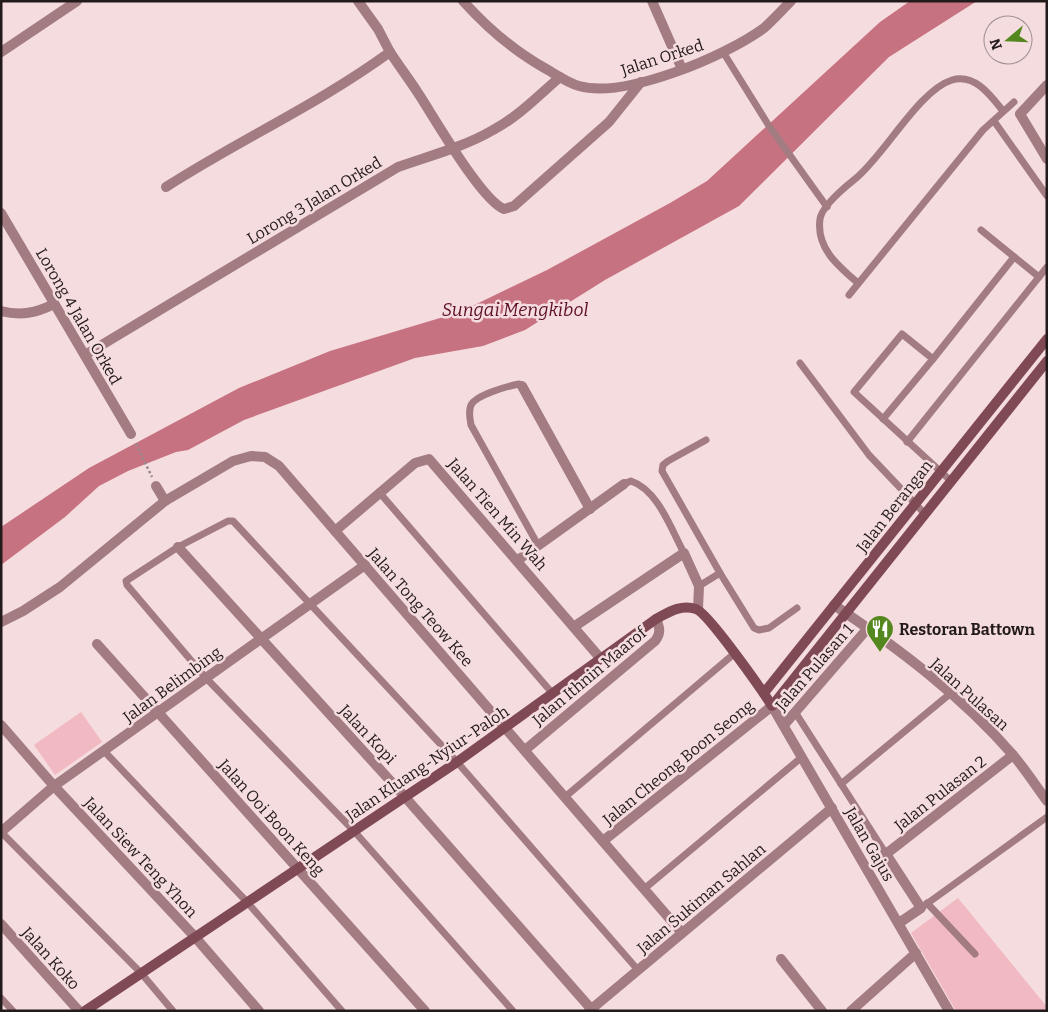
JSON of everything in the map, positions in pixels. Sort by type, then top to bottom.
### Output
[{"type":"street","points":[[1,52],[77,1]]},
{"type":"street","points":[[358,1],[378,29],[390,52],[452,148],[499,207],[504,209],[514,206],[609,122],[641,82]]},
{"type":"street","name":"Jalan Orked","points":[[463,1],[486,27],[519,54],[578,86],[600,89],[641,82],[682,69],[722,52],[764,28],[791,1]]},
{"type":"street","points":[[652,1],[682,69]]},
{"type":"street","points":[[166,188],[202,164],[324,94],[390,52]]},
{"type":"street","name":"Lorong 3 Jalan Orked","points":[[85,355],[398,166],[452,148],[492,131],[516,114],[560,77]]},
{"type":"street","points":[[1047,85],[1020,114],[1047,159]]},
{"type":"street","name":"Lorong 4 Jalan Orked","points":[[1,213],[131,434]]},
{"type":"street","points":[[1,310],[24,314],[38,312],[54,304]]},
{"type":"street","name":"Jalan Berangan","points":[[764,693],[1047,338]]},
{"type":"street","name":"Jalan Berangan","points":[[772,706],[1047,361]]},
{"type":"street","points":[[522,386],[590,509]]},
{"type":"street","name":"Jalan Tong Teow Kee","points":[[1,622],[23,611],[60,587],[165,500],[240,458],[265,457],[279,466],[682,933]]},
{"type":"street","name":"Jalan Tien Min Wah","points":[[335,531],[415,463],[429,459],[602,659]]},
{"type":"street","points":[[518,560],[624,484]]},
{"type":"street","points":[[156,486],[165,500]]},
{"type":"street","name":"Jalan Kopi","points":[[178,547],[405,797],[591,1010]]},
{"type":"street","points":[[575,626],[684,553],[699,586],[698,609],[764,693]]},
{"type":"street","name":"Jalan Belimbing","points":[[1,832],[54,786],[365,565]]},
{"type":"street","name":"Jalan Pulasan","points":[[834,605],[868,628],[951,693],[1013,755],[1047,801]]},
{"type":"street","name":"Jalan Kluang-Nyiur-Paloh","points":[[85,1011],[457,762],[656,619],[677,608],[686,606],[698,609]]},
{"type":"street","name":"Jalan Ithnin Maarof","points":[[525,750],[655,642],[659,636],[660,628],[656,619]]},
{"type":"street","name":"Jalan Pulasan 1","points":[[784,725],[868,628]]},
{"type":"street","name":"Jalan Ooi Boon Keng","points":[[97,644],[426,1011]]},
{"type":"street","name":"Jalan Gajus","points":[[764,693],[949,1010]]},
{"type":"street","name":"Jalan Cheong Boon Seong","points":[[603,841],[772,706]]},
{"type":"street","name":"Jalan Siew Teng Yhon","points":[[1,725],[54,786],[195,937],[259,1011]]},
{"type":"street","name":"Jalan Pulasan 2","points":[[886,854],[1013,755]]},
{"type":"street","name":"Jalan Sukiman Sahlan","points":[[591,1010],[832,808]]},
{"type":"street","points":[[886,854],[924,906],[899,923]]},
{"type":"street","name":"Jalan Koko","points":[[1,924],[78,1011]]},
{"type":"street","points":[[852,1011],[916,953]]},
{"type":"street","points":[[781,959],[822,1011]]},
{"type":"lane","points":[[722,52],[769,126],[827,207]]},
{"type":"lane","points":[[858,283],[834,262],[825,248],[819,233],[820,216],[834,198],[869,167],[916,110],[939,86],[953,80],[966,80],[978,84],[989,93],[1004,112]]},
{"type":"lane","points":[[849,295],[983,130],[1014,102]]},
{"type":"lane","points":[[994,121],[1047,196]]},
{"type":"lane","points":[[981,230],[1040,277]]},
{"type":"lane","points":[[883,419],[933,360],[1014,257]]},
{"type":"lane","points":[[908,442],[1047,267]]},
{"type":"lane","points":[[933,360],[902,334],[854,392],[951,481]]},
{"type":"lane","points":[[800,363],[869,455],[925,514]]},
{"type":"lane","points":[[522,386],[519,384],[510,385],[477,399],[472,403],[469,412],[471,425],[538,545]]},
{"type":"lane","points":[[706,440],[668,461],[663,465],[662,471],[720,573],[754,628],[759,630],[769,628],[797,608]]},
{"type":"lane","points":[[624,484],[631,482],[640,485],[649,492],[684,553]]},
{"type":"lane","points":[[379,492],[553,694]]},
{"type":"lane","points":[[513,1011],[354,831],[206,678],[127,586],[126,582],[129,579],[178,547],[228,521],[233,521],[457,762],[638,970]]},
{"type":"lane","points":[[699,586],[720,573]]},
{"type":"lane","points":[[565,796],[735,654]]},
{"type":"lane","points":[[841,784],[951,693]]},
{"type":"lane","points":[[795,712],[886,854]]},
{"type":"lane","points":[[104,751],[247,902],[342,1011]]},
{"type":"lane","points":[[644,889],[802,757]]},
{"type":"lane","points":[[974,954],[924,906],[1047,817]]},
{"type":"lane","points":[[1,832],[141,973],[173,1011]]},
{"type":"lane","points":[[1,998],[13,1011]]},
{"type":"path","points":[[131,434],[156,486]]},
{"type":"shaded area","points":[[81,712],[102,742],[55,775],[34,745]]},
{"type":"shaded area","points":[[958,898],[1047,1007],[1047,1011],[956,1011],[911,933]]},
{"type":"water","name":"Sungai Mengkibol","points":[[910,1],[977,1],[889,57],[739,206],[605,280],[525,330],[483,346],[415,358],[244,420],[188,450],[176,452],[128,471],[99,486],[65,517],[1,565],[1,527],[89,468],[239,388],[330,351],[460,312],[547,270],[707,181],[880,22]]},
{"type":"place","name":"Restoran Battown","points":[[880,653]]}]
